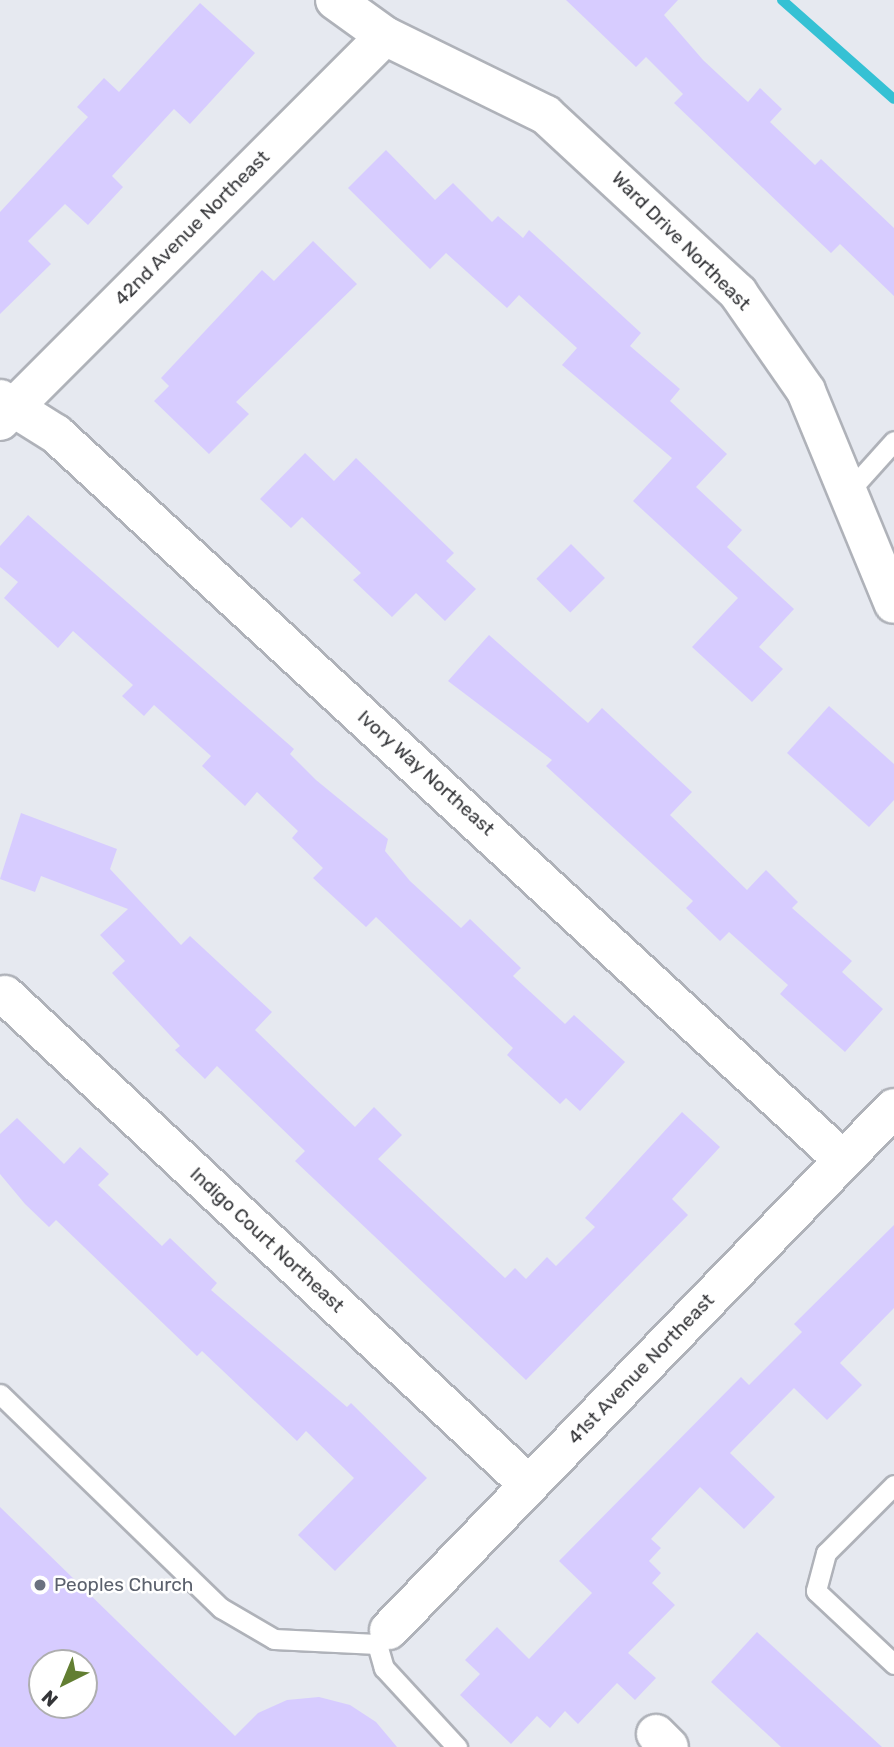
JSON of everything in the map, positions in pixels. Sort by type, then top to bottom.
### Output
[{"type":"street","name":"Ward Drive Northeast","points":[[335,0],[385,36],[546,115],[738,293],[806,391],[894,604]]},
{"type":"street","name":"42nd Avenue Northeast","points":[[4,409],[385,36]]},
{"type":"street","name":"Ivory Way Northeast","points":[[4,409],[56,434],[843,1160]]},
{"type":"street","name":"Indigo Court Northeast","points":[[5,995],[529,1485]]},
{"type":"street","name":"41st Avenue Northeast","points":[[383,1637],[894,1108]]},
{"type":"lane","points":[[849,491],[894,440]]},
{"type":"lane","points":[[0,1394],[221,1608],[274,1639],[383,1637],[405,1698],[457,1747]]},
{"type":"lane","points":[[894,1485],[827,1553],[816,1591],[894,1664]]},
{"type":"building","points":[[566,0],[678,0],[664,15],[703,60],[748,102],[760,88],[782,109],[770,122],[815,165],[821,159],[894,228],[894,296],[840,244],[831,253],[674,103],[683,94],[646,57],[636,67]]},
{"type":"building","points":[[200,3],[255,53],[190,124],[174,109],[112,176],[123,187],[88,225],[65,204],[28,241],[51,264],[0,314],[0,212],[88,117],[77,107],[104,78],[119,92]]},
{"type":"building","points":[[386,150],[435,200],[453,183],[492,222],[498,216],[523,238],[529,230],[641,333],[630,346],[680,389],[670,401],[727,454],[696,487],[742,530],[727,547],[794,609],[759,647],[783,669],[752,702],[692,647],[738,598],[633,501],[672,458],[562,365],[577,348],[519,295],[507,308],[446,253],[430,269],[348,188]]},
{"type":"building","points":[[313,241],[357,284],[236,402],[249,414],[209,454],[154,401],[169,386],[161,378],[262,270],[274,281]]},
{"type":"building","points":[[305,453],[334,481],[356,458],[454,553],[446,561],[476,589],[445,621],[416,593],[392,617],[353,580],[361,573],[302,517],[291,528],[260,499]]},
{"type":"building","points":[[28,515],[294,749],[290,754],[316,780],[388,839],[385,851],[410,881],[461,928],[470,919],[521,968],[513,976],[565,1024],[574,1015],[625,1062],[580,1111],[566,1098],[560,1104],[507,1055],[513,1048],[376,917],[366,927],[313,878],[323,868],[292,838],[298,831],[257,792],[245,806],[202,766],[211,756],[154,705],[144,716],[122,696],[133,685],[73,631],[58,648],[4,598],[18,582],[0,567],[0,546]]},
{"type":"building","points":[[571,544],[605,578],[570,613],[536,579]]},
{"type":"building","points":[[489,635],[588,723],[602,708],[692,792],[670,815],[747,890],[766,870],[798,902],[792,908],[852,961],[842,972],[883,1009],[845,1052],[780,994],[788,985],[729,932],[720,941],[686,908],[693,901],[546,766],[552,760],[448,681]]},
{"type":"building","points":[[829,706],[894,764],[894,800],[869,827],[787,753]]},
{"type":"building","points":[[21,813],[117,849],[110,869],[181,945],[190,936],[272,1012],[255,1030],[355,1127],[374,1107],[402,1135],[378,1159],[505,1278],[515,1268],[526,1279],[547,1257],[556,1266],[595,1227],[585,1218],[682,1112],[720,1147],[672,1199],[688,1215],[526,1380],[295,1161],[305,1151],[217,1066],[205,1079],[175,1050],[180,1046],[112,973],[125,961],[100,935],[128,909],[41,876],[35,892],[0,879]]},
{"type":"building","points":[[17,1118],[64,1164],[80,1147],[109,1174],[98,1185],[162,1246],[170,1238],[217,1283],[211,1290],[347,1407],[351,1403],[427,1478],[335,1571],[298,1535],[354,1478],[306,1431],[297,1441],[202,1351],[197,1356],[56,1220],[49,1227],[25,1204],[0,1174],[0,1134]]},
{"type":"building","points":[[894,1225],[894,1308],[840,1363],[862,1385],[827,1420],[794,1388],[730,1453],[775,1497],[744,1529],[700,1487],[651,1539],[661,1548],[649,1561],[661,1573],[652,1583],[675,1605],[628,1653],[656,1678],[635,1700],[617,1683],[578,1724],[565,1711],[550,1728],[537,1716],[511,1744],[460,1695],[480,1674],[465,1660],[497,1627],[529,1659],[592,1593],[559,1561],[741,1377],[749,1385],[802,1332],[794,1324]]},
{"type":"building","name":"Peoples Church","points":[[0,1507],[235,1736],[258,1713],[287,1700],[319,1697],[350,1705],[376,1722],[397,1747],[0,1747]]},
{"type":"building","points":[[757,1632],[882,1747],[781,1747],[711,1682]]},
{"type":"waterway","points":[[782,0],[894,99]]},
{"type":"place","name":"Peoples Church","points":[[40,1585]]}]
